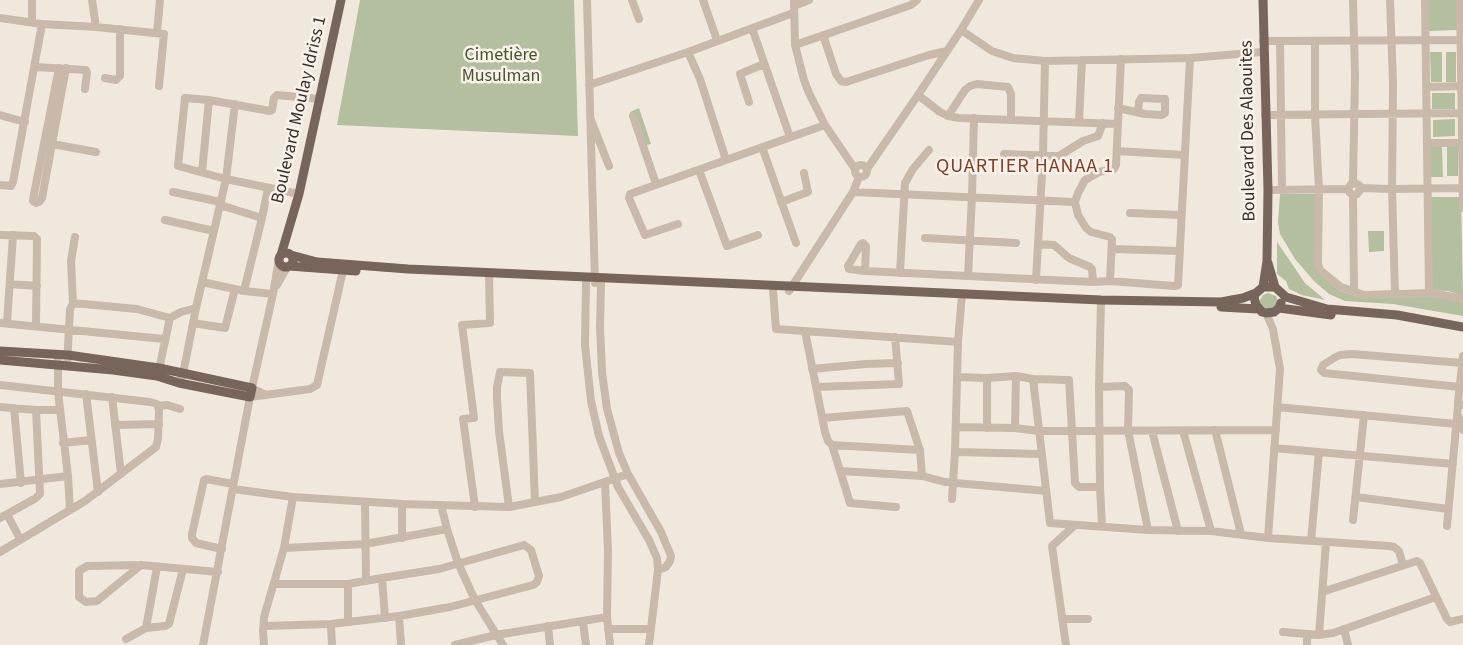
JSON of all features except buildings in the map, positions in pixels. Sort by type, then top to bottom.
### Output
[{"type":"main road","name":"Boulevard Moulay Idriss 1","points":[[288,266],[294,261],[286,255],[290,226],[299,194],[340,0]]},
{"type":"main road","name":"Boulevard Des Alaouites","points":[[1263,0],[1268,190],[1267,261]]},
{"type":"main road","points":[[286,255],[343,267]]},
{"type":"main road","points":[[1262,311],[1254,301],[1267,261]]},
{"type":"main road","points":[[1267,261],[1282,298],[1278,309]]},
{"type":"main road","points":[[288,266],[343,267],[594,281],[790,288],[1101,303],[1243,307],[1270,313],[1278,309],[1398,321],[1463,333]]},
{"type":"main road","points":[[724,286],[773,290],[790,288]]},
{"type":"main road","points":[[1101,303],[1221,302],[1238,299],[1271,286],[1294,300],[1327,309],[1398,315],[1463,327]]},
{"type":"main road","points":[[0,351],[68,355],[158,372],[251,393]]},
{"type":"main road","points":[[0,360],[158,372]]},
{"type":"street","points":[[32,0],[32,22]]},
{"type":"street","points":[[92,0],[96,27]]},
{"type":"street","points":[[157,33],[160,0]]},
{"type":"street","points":[[587,0],[594,281],[600,327],[602,372],[606,399],[619,453],[628,474],[661,532],[671,556],[666,566],[658,570]]},
{"type":"street","points":[[632,0],[639,19]]},
{"type":"street","points":[[703,0],[717,40]]},
{"type":"street","points":[[589,85],[688,52],[752,28],[793,6],[809,0]]},
{"type":"street","points":[[795,45],[917,0]]},
{"type":"street","points":[[790,288],[853,192],[859,177],[865,175],[866,169],[918,95],[979,0]]},
{"type":"street","points":[[1353,0],[1355,41],[1351,189],[1354,292]]},
{"type":"street","points":[[1390,0],[1393,83],[1392,189],[1395,294]]},
{"type":"street","points":[[1425,0],[1429,293]]},
{"type":"street","points":[[1460,0],[1463,208]]},
{"type":"street","points":[[793,6],[795,45],[800,68],[809,94],[825,125],[855,169],[855,174],[859,177]]},
{"type":"street","points":[[0,18],[42,24],[164,34],[160,86]]},
{"type":"street","points":[[0,185],[6,187],[12,185],[42,24]]},
{"type":"street","points":[[752,28],[790,137]]},
{"type":"street","points":[[106,78],[116,80],[120,76],[120,29]]},
{"type":"street","points":[[961,30],[992,51],[1014,58],[1045,61],[1190,58],[1263,52]]},
{"type":"street","points":[[823,35],[836,74],[841,81],[846,82],[947,51]]},
{"type":"street","points":[[1263,41],[1462,40]]},
{"type":"street","points":[[1280,41],[1282,190]]},
{"type":"street","points":[[1315,41],[1318,264],[1320,270],[1341,287],[1364,295],[1429,293],[1463,299]]},
{"type":"street","points":[[688,52],[700,79],[726,160]]},
{"type":"street","points":[[865,271],[1036,280],[1110,281],[1176,286],[1179,281],[1190,58]]},
{"type":"street","points":[[1110,281],[1112,242],[1110,237],[1091,232],[1086,228],[1078,215],[1075,202],[1085,180],[1098,172],[1111,170],[1116,167],[1121,59]]},
{"type":"street","points":[[1079,122],[1082,60]]},
{"type":"street","points":[[1036,280],[1045,61]]},
{"type":"street","points":[[749,102],[740,74],[764,64]]},
{"type":"street","points":[[35,66],[86,71],[85,90]]},
{"type":"street","points":[[43,170],[49,147],[62,68]]},
{"type":"street","points":[[948,116],[965,90],[970,86],[986,85],[1004,86],[1010,90],[1011,119]]},
{"type":"street","points":[[1426,87],[1462,86]]},
{"type":"street","points":[[299,194],[226,179],[178,166],[185,98],[209,100],[270,111],[277,94],[320,99]]},
{"type":"street","points":[[918,95],[948,116],[1118,124]]},
{"type":"street","points":[[202,172],[209,100]]},
{"type":"street","points":[[181,378],[226,179],[235,104]]},
{"type":"street","points":[[1118,108],[1138,112]]},
{"type":"street","points":[[1265,115],[1462,113]]},
{"type":"street","points":[[0,115],[25,122]]},
{"type":"street","points":[[589,116],[609,166]]},
{"type":"street","points":[[633,116],[656,184]]},
{"type":"street","points":[[968,276],[974,118]]},
{"type":"street","points":[[1004,154],[1060,156],[1083,141],[1098,136],[1103,123]]},
{"type":"street","points":[[678,224],[645,235],[629,198],[630,194],[825,125]]},
{"type":"street","points":[[1428,143],[1462,142]]},
{"type":"street","points":[[49,147],[96,152]]},
{"type":"street","points":[[762,147],[796,243]]},
{"type":"street","points":[[900,272],[905,183],[929,150]]},
{"type":"street","points":[[1117,151],[1184,155]]},
{"type":"street","points":[[855,169],[859,165],[865,166],[866,169]]},
{"type":"street","points":[[699,170],[727,246],[758,235]]},
{"type":"street","points":[[781,202],[808,192],[804,173]]},
{"type":"street","points":[[244,291],[268,188]]},
{"type":"street","points":[[1268,190],[1351,189],[1360,192],[1360,188],[1463,188]]},
{"type":"street","points":[[173,192],[220,204],[262,218]]},
{"type":"street","points":[[853,192],[1075,202]]},
{"type":"street","points":[[1130,213],[1181,215]]},
{"type":"street","points":[[165,220],[214,231]]},
{"type":"street","points":[[0,234],[37,237],[36,326]]},
{"type":"street","points":[[13,236],[10,284],[4,323],[164,339]]},
{"type":"street","points":[[70,510],[58,392],[63,366],[68,355],[70,309],[73,303],[71,261],[75,237]]},
{"type":"street","points":[[925,238],[1016,243]]},
{"type":"street","points":[[1038,244],[1054,245],[1069,258],[1090,267],[1092,269],[1093,282]]},
{"type":"street","points":[[1112,249],[1180,251]]},
{"type":"street","points":[[203,645],[251,393],[273,294],[286,255]]},
{"type":"street","points":[[273,294],[288,266]]},
{"type":"street","points":[[251,393],[266,396],[310,390],[318,385],[343,267]]},
{"type":"street","points":[[475,507],[463,419],[474,418],[462,325],[490,323],[489,276]]},
{"type":"street","points":[[594,281],[585,344],[591,401],[599,436],[615,479],[633,515],[656,552],[658,562],[648,645]]},
{"type":"street","points":[[202,282],[244,291],[273,294]]},
{"type":"street","points":[[10,284],[37,286]]},
{"type":"street","points":[[193,323],[225,328],[235,289]]},
{"type":"street","points":[[773,290],[776,329],[958,342]]},
{"type":"street","points":[[952,500],[956,452],[956,377],[961,296]]},
{"type":"street","points":[[73,303],[137,309],[170,318],[181,312],[196,308]]},
{"type":"street","points":[[1101,303],[1099,387],[1102,526]]},
{"type":"street","points":[[1273,329],[1278,309]]},
{"type":"street","points":[[1262,311],[1273,329],[1280,364],[1268,538]]},
{"type":"street","points":[[158,372],[170,318]]},
{"type":"street","points":[[805,331],[826,439],[832,445],[850,503],[896,507]]},
{"type":"street","points":[[816,387],[900,384],[895,337]]},
{"type":"street","points":[[58,354],[63,366]]},
{"type":"street","points":[[1447,526],[1457,414],[1461,405],[1462,360],[1352,354],[1340,355],[1334,358],[1323,365],[1321,370],[1324,373],[1460,387]]},
{"type":"street","points":[[1334,358],[1334,374]]},
{"type":"street","points":[[812,369],[898,363]]},
{"type":"street","points":[[509,507],[499,431],[497,388],[500,372],[530,373],[535,502]]},
{"type":"street","points":[[956,377],[987,378],[1016,376],[1033,379],[1069,380],[1075,483],[1079,487],[1100,487]]},
{"type":"street","points":[[1015,428],[1016,376]]},
{"type":"street","points":[[987,378],[987,428]]},
{"type":"street","points":[[1033,379],[1050,523],[1241,534],[1268,538],[1394,547],[1399,551],[1402,565]]},
{"type":"street","points":[[0,385],[150,402],[158,406],[166,405],[180,409]]},
{"type":"street","points":[[1099,387],[1127,387],[1129,390],[1128,430],[1148,530]]},
{"type":"street","points":[[86,394],[98,492]]},
{"type":"street","points":[[112,397],[121,474]]},
{"type":"street","points":[[0,552],[98,492],[156,447],[159,424],[158,406]]},
{"type":"street","points":[[0,407],[60,410]]},
{"type":"street","points":[[1277,407],[1456,424]]},
{"type":"street","points":[[14,408],[21,483]]},
{"type":"street","points":[[20,539],[3,516],[38,496],[40,492],[36,410]]},
{"type":"street","points":[[822,418],[907,411],[920,450],[922,476]]},
{"type":"street","points":[[1457,414],[1463,430]]},
{"type":"street","points":[[1353,520],[1364,415]]},
{"type":"street","points":[[116,425],[159,424]]},
{"type":"street","points":[[956,427],[1015,428],[1039,431],[1276,430]]},
{"type":"street","points":[[1215,430],[1241,534]]},
{"type":"street","points":[[1152,431],[1178,531]]},
{"type":"street","points":[[1183,431],[1211,532]]},
{"type":"street","points":[[63,443],[91,440]]},
{"type":"street","points":[[832,445],[920,450]]},
{"type":"street","points":[[1274,448],[1453,464]]},
{"type":"street","points":[[956,452],[1042,454]]},
{"type":"street","points":[[1312,541],[1320,452]]},
{"type":"street","points":[[841,471],[922,476],[953,483],[1046,491]]},
{"type":"street","points":[[222,549],[196,543],[192,538],[204,480],[206,479],[233,487],[293,497],[402,504],[509,507],[561,497],[628,474]]},
{"type":"street","points":[[0,484],[68,476]]},
{"type":"street","points":[[605,483],[608,551],[607,617],[610,645]]},
{"type":"street","points":[[264,645],[266,612],[284,548],[293,497]]},
{"type":"street","points":[[1356,497],[1448,509]]},
{"type":"street","points":[[365,502],[366,581]]},
{"type":"street","points":[[402,504],[402,538]]},
{"type":"street","points":[[441,505],[446,529],[458,563],[475,600],[503,645]]},
{"type":"street","points":[[1066,645],[1052,546],[1075,524]]},
{"type":"street","points":[[284,548],[365,544],[446,529]]},
{"type":"street","points":[[1319,635],[1326,542]]},
{"type":"street","points":[[264,626],[331,624],[399,616],[450,607],[537,582],[540,576],[531,550],[528,547],[519,546],[439,569],[348,584],[275,584]]},
{"type":"street","points":[[1322,592],[1417,561],[1447,619],[1450,622],[1463,619]]},
{"type":"street","points":[[141,565],[97,601],[86,602],[79,597],[78,574],[83,567],[91,565],[141,565],[218,572]]},
{"type":"street","points":[[146,628],[157,567]]},
{"type":"street","points":[[126,639],[146,628],[168,624],[182,569]]},
{"type":"street","points":[[382,578],[385,618]]},
{"type":"street","points":[[348,584],[348,622]]},
{"type":"street","points":[[1283,632],[1319,635],[1333,633],[1436,598]]},
{"type":"street","points":[[399,616],[401,645]]},
{"type":"street","points":[[455,645],[496,635],[607,617]]},
{"type":"street","points":[[1062,619],[1088,619]]},
{"type":"street","points":[[583,622],[586,645]]},
{"type":"street","points":[[331,624],[332,645]]},
{"type":"street","points":[[548,626],[550,645]]},
{"type":"street","points":[[608,629],[650,629]]},
{"type":"street","points":[[1344,629],[1348,645]]},
{"type":"street","points":[[1307,634],[1307,645]]},
{"type":"green space","name":"Cimetière Musulman","points":[[360,0],[574,0],[578,136],[337,125]]},
{"type":"green space","points":[[1428,0],[1457,0],[1457,30],[1429,31]]},
{"type":"green space","points":[[1430,52],[1442,52],[1442,82],[1431,82]]},
{"type":"green space","points":[[1446,52],[1456,52],[1456,82],[1446,82]]},
{"type":"green space","points":[[1432,93],[1455,93],[1455,109],[1432,109]]},
{"type":"green space","points":[[639,108],[651,144],[642,146],[630,112]]},
{"type":"green space","points":[[1455,119],[1455,136],[1433,137],[1433,120]]},
{"type":"green space","points":[[1447,146],[1458,146],[1458,176],[1447,176]]},
{"type":"green space","points":[[1431,147],[1442,147],[1443,177],[1431,177]]},
{"type":"green space","points":[[1280,194],[1315,194],[1315,265],[1322,276],[1340,291],[1358,297],[1437,296],[1463,303],[1463,316],[1393,304],[1345,301],[1329,294],[1314,281],[1295,259],[1280,234],[1278,222]]},
{"type":"green space","points":[[1429,197],[1461,197],[1463,296],[1448,291],[1431,290]]},
{"type":"green space","points":[[1368,231],[1384,231],[1384,251],[1369,252]]},
{"type":"green space","points":[[1277,242],[1305,283],[1325,300],[1302,295],[1289,289],[1286,281],[1277,274]]},
{"type":"green space","points":[[1268,293],[1276,296],[1279,303],[1266,312],[1259,302],[1263,295]]},
{"type":"district","name":"QUARTIER HANAA 1","points":[[1025,168]]}]
